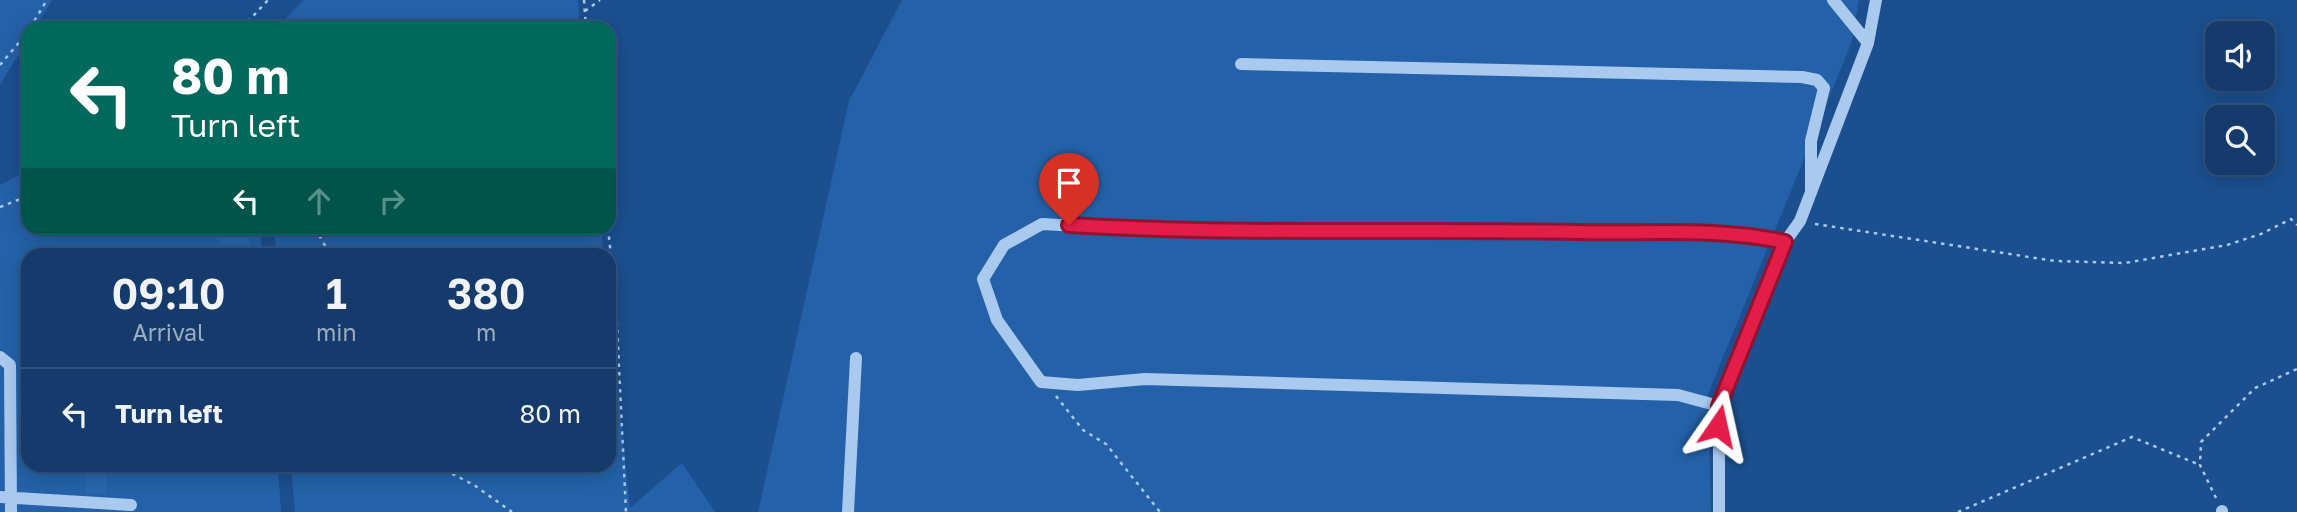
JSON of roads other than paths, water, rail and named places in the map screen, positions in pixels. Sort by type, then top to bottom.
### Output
[{"type":"street","points":[[1833,0],[1868,43]]},
{"type":"street","points":[[1719,512],[1719,406],[1785,242],[1800,221],[1868,43],[1876,0]]},
{"type":"street","points":[[1241,64],[1802,77],[1817,80],[1824,88],[1811,141],[1811,192]]},
{"type":"street","points":[[1719,406],[1664,394],[1145,379],[1078,384],[1041,382],[997,320],[983,279],[1004,245],[1042,224],[1152,230],[1760,236],[1785,242]]},
{"type":"street","points":[[0,357],[10,365],[6,497],[11,512]]},
{"type":"street","points":[[848,512],[856,358]]},
{"type":"street","points":[[6,497],[131,505]]}]
